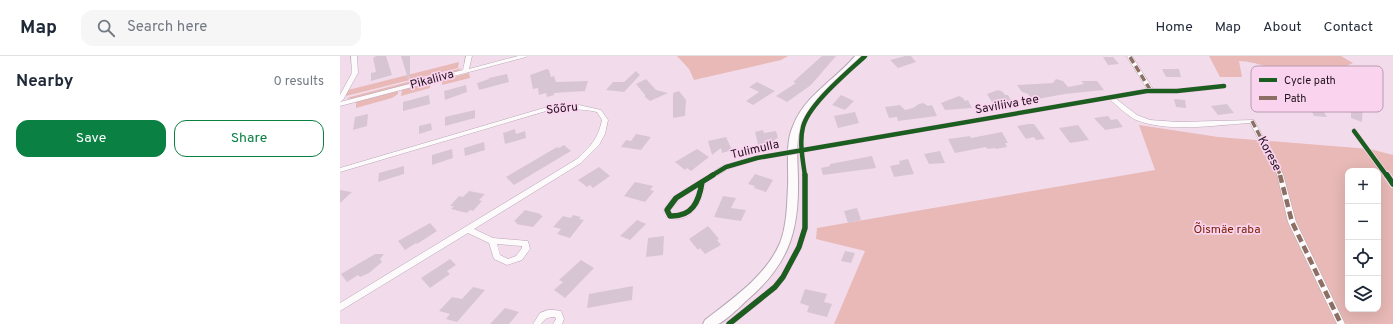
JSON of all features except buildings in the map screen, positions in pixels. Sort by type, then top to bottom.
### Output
[{"type":"street","points":[[340,100],[355,73],[354,56]]},
{"type":"street","points":[[465,72],[468,56]]},
{"type":"street","name":"Pikaliiva","points":[[340,104],[524,56]]},
{"type":"street","points":[[709,324],[751,289],[771,267],[780,254],[790,226],[793,152],[797,126],[808,106],[859,56]]},
{"type":"street","points":[[1130,57],[1151,91]]},
{"type":"street","name":"Saviliiva tee","points":[[793,152],[1151,91],[1177,91],[1224,86]]},
{"type":"street","name":"Korese","points":[[1111,98],[1140,118],[1162,123],[1184,124],[1252,121],[1280,174],[1292,222],[1341,324]]},
{"type":"street","name":"Sõõru","points":[[340,170],[546,109],[570,105],[582,106],[599,110],[605,120],[598,144],[584,156],[340,308]]},
{"type":"street","name":"Tulimulla","points":[[702,182],[700,194],[690,213],[680,217],[670,216],[667,210],[676,198],[726,167],[758,158],[793,152]]},
{"type":"street","points":[[467,229],[492,241]]},
{"type":"street","points":[[537,324],[540,317],[549,312],[558,314],[560,319],[557,324]]},
{"type":"green space","points":[[677,56],[788,56],[781,60],[694,80],[689,69]]},
{"type":"green space","points":[[1209,56],[1341,56],[1353,63],[1346,66],[1266,66],[1239,61],[1242,77],[1220,77]]},
{"type":"green space","points":[[459,62],[458,68],[346,96],[348,90]]},
{"type":"green space","points":[[462,68],[458,71],[352,99],[346,98]]},
{"type":"green space","points":[[469,73],[470,78],[442,85],[442,80]]},
{"type":"green space","points":[[430,83],[430,88],[401,96],[402,90]]},
{"type":"green space","points":[[398,91],[398,94],[392,98],[356,108],[356,102]]},
{"type":"green space","name":"Õismäe raba","points":[[1139,125],[1218,137],[1370,149],[1393,155],[1393,324],[834,324],[865,251],[816,239],[817,228],[1155,170]]},
{"type":"marked path","points":[[1130,57],[1151,91]]},
{"type":"marked path","points":[[1252,121],[1280,174],[1292,222],[1341,324]]},
{"type":"cycle path","points":[[729,324],[775,287],[783,277],[799,247],[805,228],[806,189],[802,150],[803,127],[813,107],[865,56]]},
{"type":"cycle path","points":[[702,182],[699,196],[694,208],[684,215],[670,216],[667,210],[676,198],[726,167],[757,158],[1147,91],[1177,91],[1224,86]]},
{"type":"cycle path","points":[[1354,131],[1393,184]]}]
